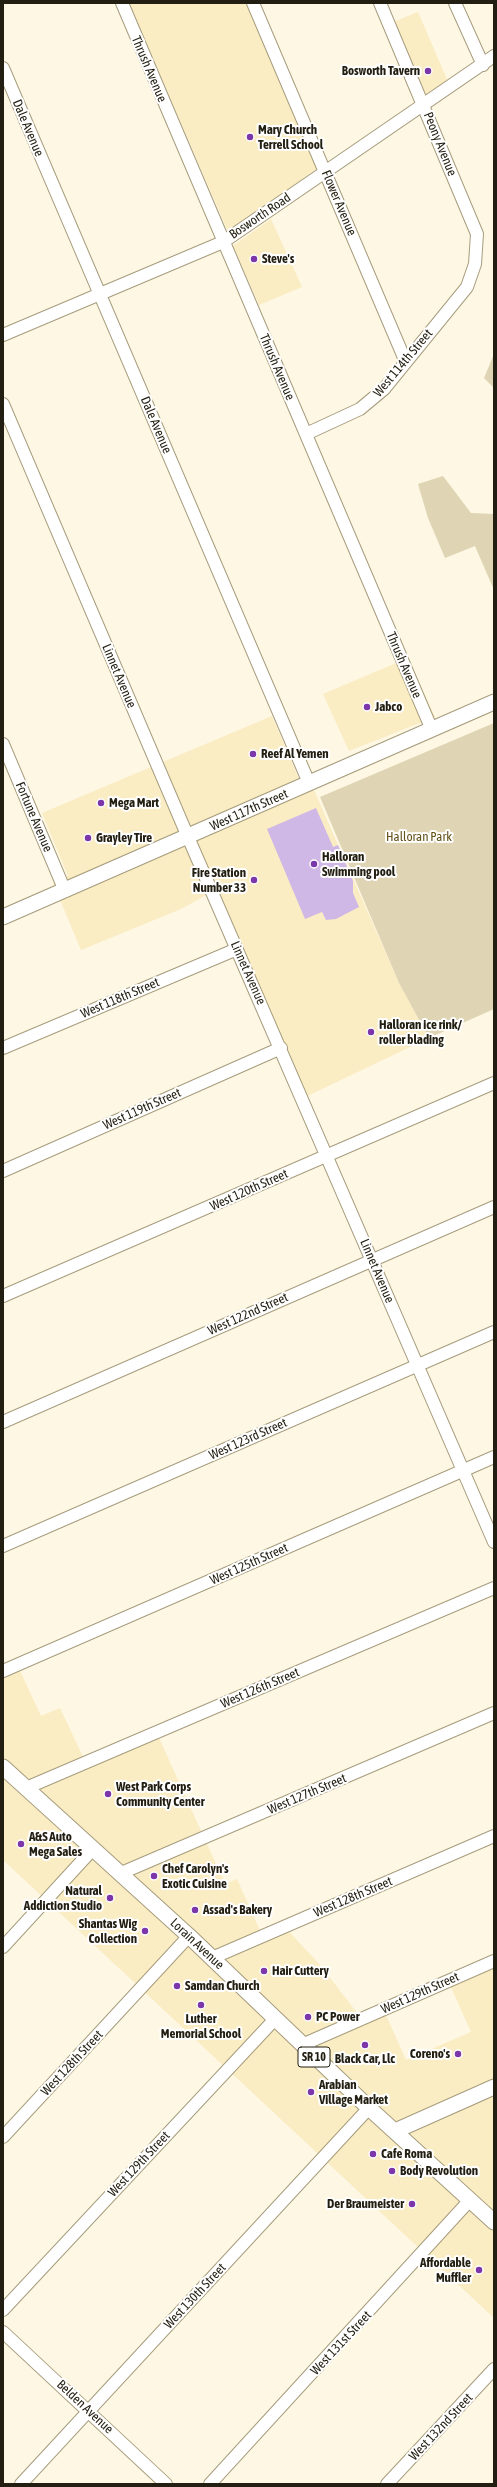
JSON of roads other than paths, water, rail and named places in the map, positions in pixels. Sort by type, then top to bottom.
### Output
[{"type":"main road","name":"West 117th Street","points":[[3,917],[494,702]]},
{"type":"main road","name":"Lorain Avenue","points":[[3,1767],[92,1850],[189,1936],[369,2108],[494,2222]]},
{"type":"main road","points":[[395,2131],[494,2087]]},
{"type":"street","name":"Thrush Avenue","points":[[122,3],[432,730]]},
{"type":"street","name":"Flower Avenue","points":[[253,3],[326,171],[405,360]]},
{"type":"street","name":"Peony Avenue","points":[[380,3],[477,234],[475,264],[467,287]]},
{"type":"street","points":[[455,3],[483,65]]},
{"type":"street","name":"Bosworth Road","points":[[3,335],[223,242],[424,106],[494,56]]},
{"type":"street","name":"Dale Avenue","points":[[3,68],[309,783]]},
{"type":"street","name":"West 114th Street","points":[[306,434],[360,410],[384,389],[405,360],[467,287]]},
{"type":"street","name":"Linnet Avenue","points":[[3,404],[188,837],[328,1155],[494,1542]]},
{"type":"street","name":"Fortune Avenue","points":[[3,744],[64,891]]},
{"type":"street","name":"West 118th Street","points":[[3,1048],[237,949]]},
{"type":"street","name":"West 119th Street","points":[[3,1171],[281,1048]]},
{"type":"street","name":"West 120th Street","points":[[3,1296],[494,1083]]},
{"type":"street","name":"West 122nd Street","points":[[3,1422],[494,1207]]},
{"type":"street","name":"West 123rd Street","points":[[3,1546],[494,1332]]},
{"type":"street","name":"West 125th Street","points":[[3,1671],[494,1457]]},
{"type":"street","name":"West 126th Street","points":[[26,1788],[494,1588]]},
{"type":"street","name":"West 127th Street","points":[[119,1874],[494,1714]]},
{"type":"street","name":"West 128th Street","points":[[212,1958],[494,1836]]},
{"type":"street","points":[[3,1947],[92,1850]]},
{"type":"street","name":"West 128th Street","points":[[3,2137],[189,1936]]},
{"type":"street","name":"West 129th Street","points":[[302,2045],[494,1961]]},
{"type":"street","name":"West 129th Street","points":[[3,2310],[275,2019]]},
{"type":"street","name":"West 130th Street","points":[[21,2484],[369,2108]]},
{"type":"street","name":"West 131st Street","points":[[210,2484],[470,2200]]},
{"type":"street","name":"Belden Avenue","points":[[3,2332],[166,2484]]},
{"type":"street","name":"West 132nd Street","points":[[387,2484],[494,2369]]},
{"type":"place","name":"Bosworth Tavern","points":[[428,71]]},
{"type":"place","name":"Mary Church Terrell School","points":[[250,137]]},
{"type":"place","name":"Steve's","points":[[254,259]]},
{"type":"place","name":"Jabco","points":[[367,707]]},
{"type":"place","name":"Reef Al Yemen","points":[[253,754]]},
{"type":"place","name":"Mega Mart","points":[[101,803]]},
{"type":"place","name":"Grayley Tire","points":[[88,838]]},
{"type":"place","name":"Halloran Swimming pool","points":[[314,864]]},
{"type":"place","name":"Fire Station Number 33","points":[[254,880]]},
{"type":"place","name":"Halloran ice rink/ roller blading","points":[[371,1032]]},
{"type":"place","name":"West Park Corps Community Center","points":[[108,1794]]},
{"type":"place","name":"A&S Auto Mega Sales","points":[[21,1844]]},
{"type":"place","name":"Chef Carolyn's Exotic Cuisine","points":[[154,1876]]},
{"type":"place","name":"Natural Addiction Studio","points":[[110,1898]]},
{"type":"place","name":"Assad's Bakery","points":[[195,1910]]},
{"type":"place","name":"Shantas Wig Collection","points":[[145,1931]]},
{"type":"place","name":"Hair Cuttery","points":[[264,1971]]},
{"type":"place","name":"Samdan Church","points":[[177,1986]]},
{"type":"place","name":"Luther Memorial School","points":[[201,2005]]},
{"type":"place","name":"PC Power","points":[[308,2017]]},
{"type":"place","name":"Black Car, Llc","points":[[365,2045]]},
{"type":"place","name":"Coreno's","points":[[458,2054]]},
{"type":"place","name":"Arabian Village Market","points":[[311,2092]]},
{"type":"place","name":"Cafe Roma","points":[[373,2154]]},
{"type":"place","name":"Body Revolution","points":[[392,2171]]},
{"type":"place","name":"Der Braumeister","points":[[412,2204]]},
{"type":"place","name":"Affordable Muffler","points":[[479,2270]]},
{"type":"park label","name":"Halloran Park","points":[[419,837]]}]
